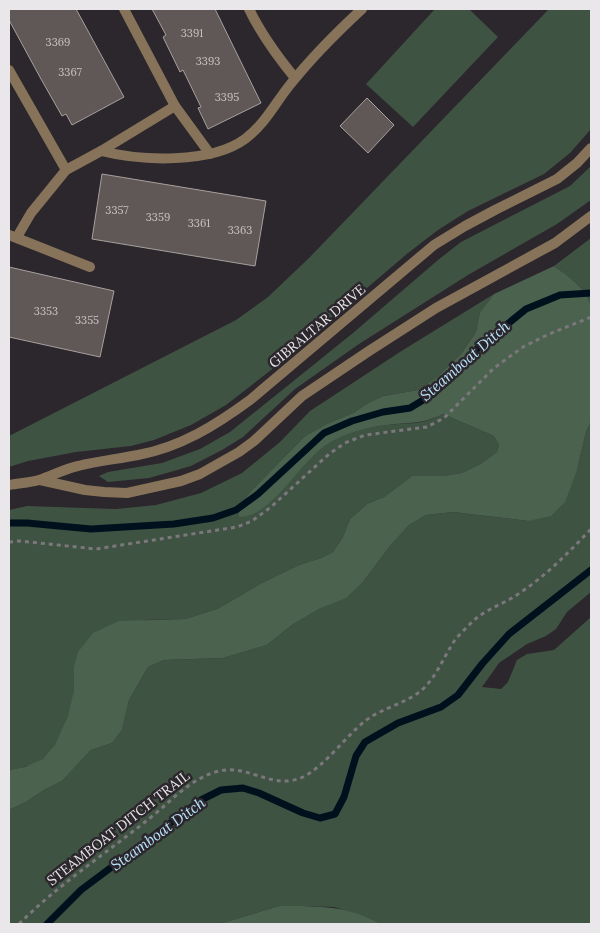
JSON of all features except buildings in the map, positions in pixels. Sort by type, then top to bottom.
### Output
[{"type":"street","points":[[124,9],[175,106],[210,154]]},
{"type":"street","points":[[249,9],[258,28],[295,78]]},
{"type":"street","points":[[101,152],[142,158],[200,156],[224,151],[259,127],[295,78],[329,40],[362,9]]},
{"type":"street","points":[[9,70],[66,170]]},
{"type":"street","points":[[90,267],[13,236],[66,170],[101,152],[175,106]]},
{"type":"street","name":"GIBRALTAR DRIVE","points":[[9,485],[40,480],[65,469],[166,448],[197,435],[224,420],[258,394],[434,245],[465,226],[557,180],[591,148]]},
{"type":"street","name":"GIBRALTAR DRIVE","points":[[40,480],[85,490],[127,492],[181,481],[200,474],[247,446],[302,396],[369,351],[436,308],[555,243],[591,216]]},
{"type":"path","points":[[9,542],[20,541],[96,548],[237,527],[252,521],[270,508],[329,454],[345,444],[365,435],[427,427],[444,418],[494,368],[523,347],[591,316]]},
{"type":"path","name":"STEAMBOAT DITCH TRAIL","points":[[18,924],[54,891],[146,822],[179,792],[198,779],[219,771],[234,770],[273,781],[286,782],[303,777],[315,769],[366,721],[383,709],[407,700],[423,688],[438,670],[455,640],[472,622],[488,609],[521,593],[564,557],[591,529]]},
{"type":"green space","points":[[435,9],[469,9],[498,37],[413,127],[366,84]]},
{"type":"green space","points":[[549,9],[591,9],[591,129],[570,153],[544,174],[468,211],[438,230],[408,253],[271,370],[226,405],[191,425],[154,440],[131,446],[76,452],[28,461],[9,467],[9,436],[236,320],[268,297],[309,258]]},
{"type":"green space","points":[[591,166],[591,200],[557,224],[468,275],[359,344],[295,389],[243,437],[191,466],[149,478],[108,482],[99,476],[108,472],[162,463],[200,449],[230,432],[353,333],[461,242],[570,186]]},
{"type":"green space","points":[[591,238],[591,305],[580,287],[554,266]]},
{"type":"green space","points":[[554,266],[580,287],[591,305],[591,421],[586,432],[577,470],[565,502],[551,516],[528,521],[453,512],[426,515],[409,525],[390,546],[363,582],[346,598],[319,609],[292,625],[267,645],[223,658],[164,660],[148,667],[129,700],[122,730],[112,743],[91,750],[62,781],[9,810],[9,770],[25,767],[43,759],[55,745],[68,716],[74,690],[74,667],[78,652],[93,633],[119,621],[185,619],[217,609],[262,583],[299,565],[333,552],[343,537],[350,519],[367,504],[384,497],[412,476],[444,476],[462,473],[482,463],[497,452],[499,445],[494,436],[443,414],[422,422],[364,429],[347,434],[326,445],[316,453],[274,499],[251,515],[239,517],[239,507],[251,491],[305,436],[383,396],[418,390],[436,378],[461,354],[476,332],[480,312],[494,294]]},
{"type":"green space","points":[[494,294],[480,312],[476,332],[461,354],[436,378],[418,390],[383,396],[305,436],[251,491],[239,507],[239,516],[250,514],[273,499],[325,445],[347,434],[371,427],[422,422],[443,414],[494,436],[499,445],[497,452],[482,463],[462,473],[444,476],[412,476],[384,497],[367,504],[350,519],[343,537],[333,552],[299,565],[262,583],[217,609],[185,619],[144,620],[74,667],[71,708],[64,728],[54,747],[42,760],[9,770],[9,510],[27,506],[116,509],[156,505],[201,493],[242,473],[280,442],[310,411],[403,350]]},
{"type":"green space","points":[[591,421],[591,592],[567,612],[556,629],[546,636],[527,644],[499,663],[482,687],[501,689],[508,682],[517,660],[527,654],[554,650],[591,617],[591,924],[381,924],[369,918],[334,907],[279,906],[219,924],[9,924],[9,810],[62,781],[91,750],[112,743],[122,730],[129,700],[148,667],[164,660],[223,658],[267,645],[292,625],[319,609],[346,597],[363,582],[390,546],[409,525],[426,515],[453,512],[528,521],[577,470],[586,432]]},
{"type":"green space","points":[[279,906],[344,910],[381,924],[219,924]]},
{"type":"waterway","name":"Steamboat Ditch","points":[[9,523],[91,529],[174,524],[213,518],[236,510],[258,494],[324,433],[352,421],[383,412],[410,408],[433,394],[450,379],[478,348],[526,309],[560,295],[591,293]]},
{"type":"waterway","name":"Steamboat Ditch","points":[[47,924],[81,890],[201,800],[221,790],[243,788],[259,793],[303,813],[320,818],[335,814],[344,797],[356,756],[365,742],[398,723],[441,707],[458,695],[509,634],[591,570]]}]
